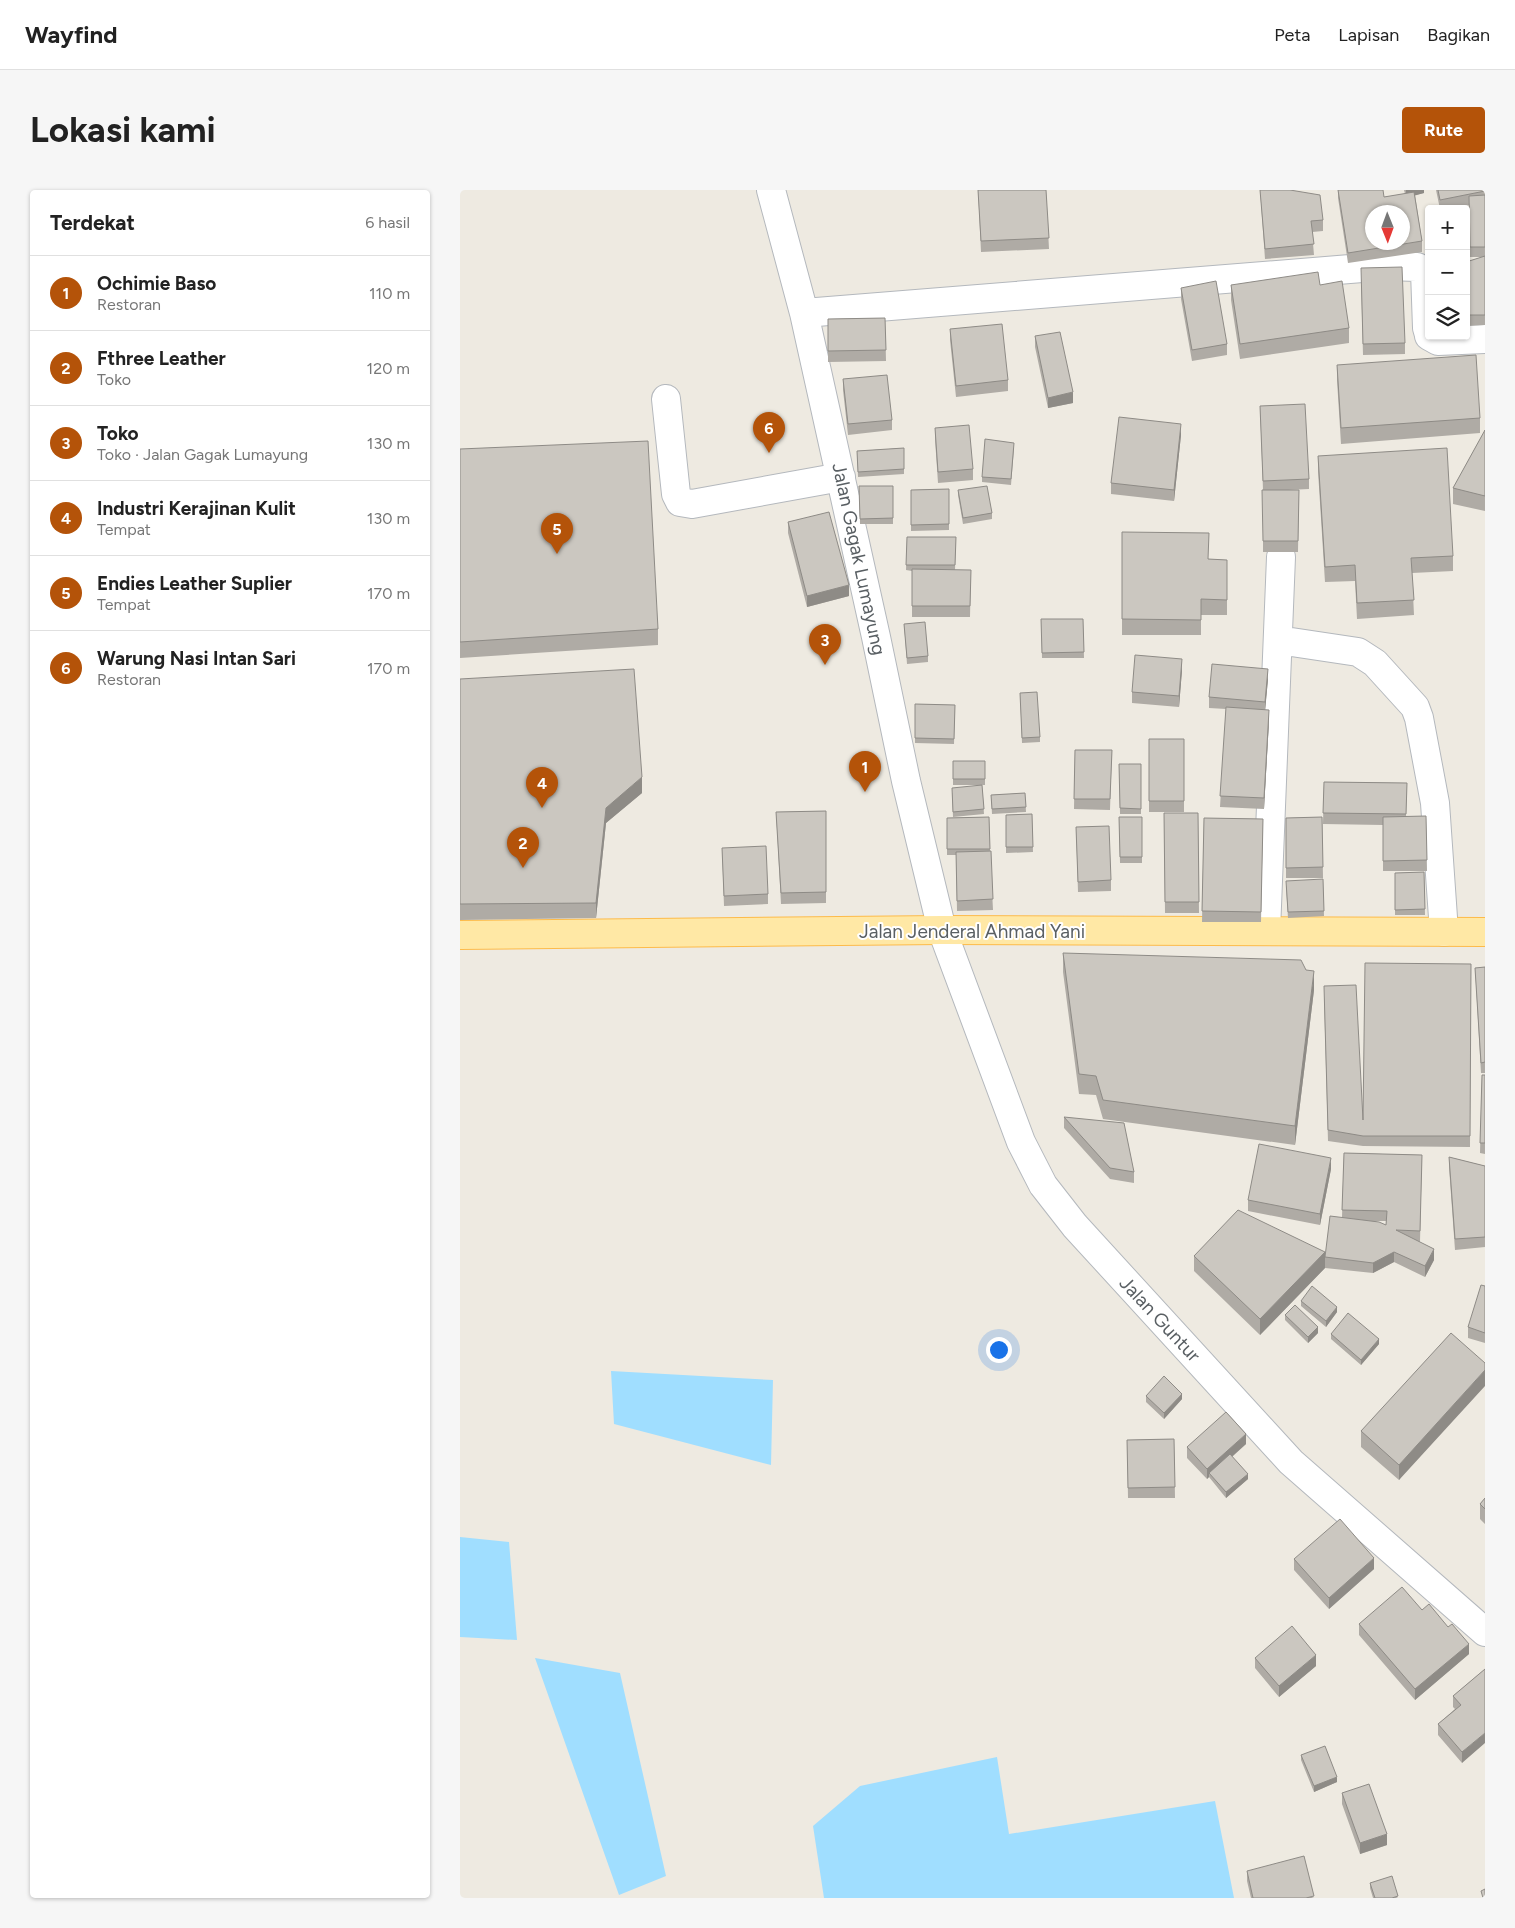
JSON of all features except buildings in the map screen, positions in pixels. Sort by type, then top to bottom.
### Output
[{"type":"main road","name":"Jalan Jenderal Ahmad Yani","points":[[460,935],[942,930],[1485,932]]},
{"type":"street","name":"Jalan Gagak Lumayung","points":[[770,190],[804,313],[906,781],[942,930]]},
{"type":"street","points":[[804,313],[1387,266],[1417,268],[1425,271],[1426,295]]},
{"type":"street","points":[[1470,340],[1485,339]]},
{"type":"street","points":[[1436,340],[1462,340]]},
{"type":"street","points":[[666,399],[676,494],[680,502],[692,504],[841,477]]},
{"type":"street","points":[[1266,931],[1282,557]]},
{"type":"street","points":[[1278,640],[1358,652],[1375,663],[1415,708],[1435,803],[1444,932]]},
{"type":"street","name":"Jalan Guntur","points":[[942,930],[1021,1142],[1043,1185],[1075,1226],[1291,1462],[1485,1632]]},
{"type":"water","points":[[611,1371],[773,1380],[771,1465],[614,1424]]},
{"type":"water","points":[[460,1537],[509,1542],[517,1640],[460,1637]]},
{"type":"water","points":[[535,1658],[620,1673],[666,1876],[619,1895]]},
{"type":"water","points":[[997,1757],[1009,1834],[1215,1801],[1234,1898],[824,1898],[813,1826],[860,1786]]},
{"type":"place","name":"Warung Nasi Intan Sari","points":[[769,453]]},
{"type":"place","name":"Endies Leather Suplier","points":[[557,554]]},
{"type":"place","name":"Toko","points":[[825,665]]},
{"type":"place","name":"Ochimie Baso","points":[[865,792]]},
{"type":"place","name":"Industri Kerajinan Kulit","points":[[542,808]]},
{"type":"place","name":"Fthree Leather","points":[[523,868]]}]
